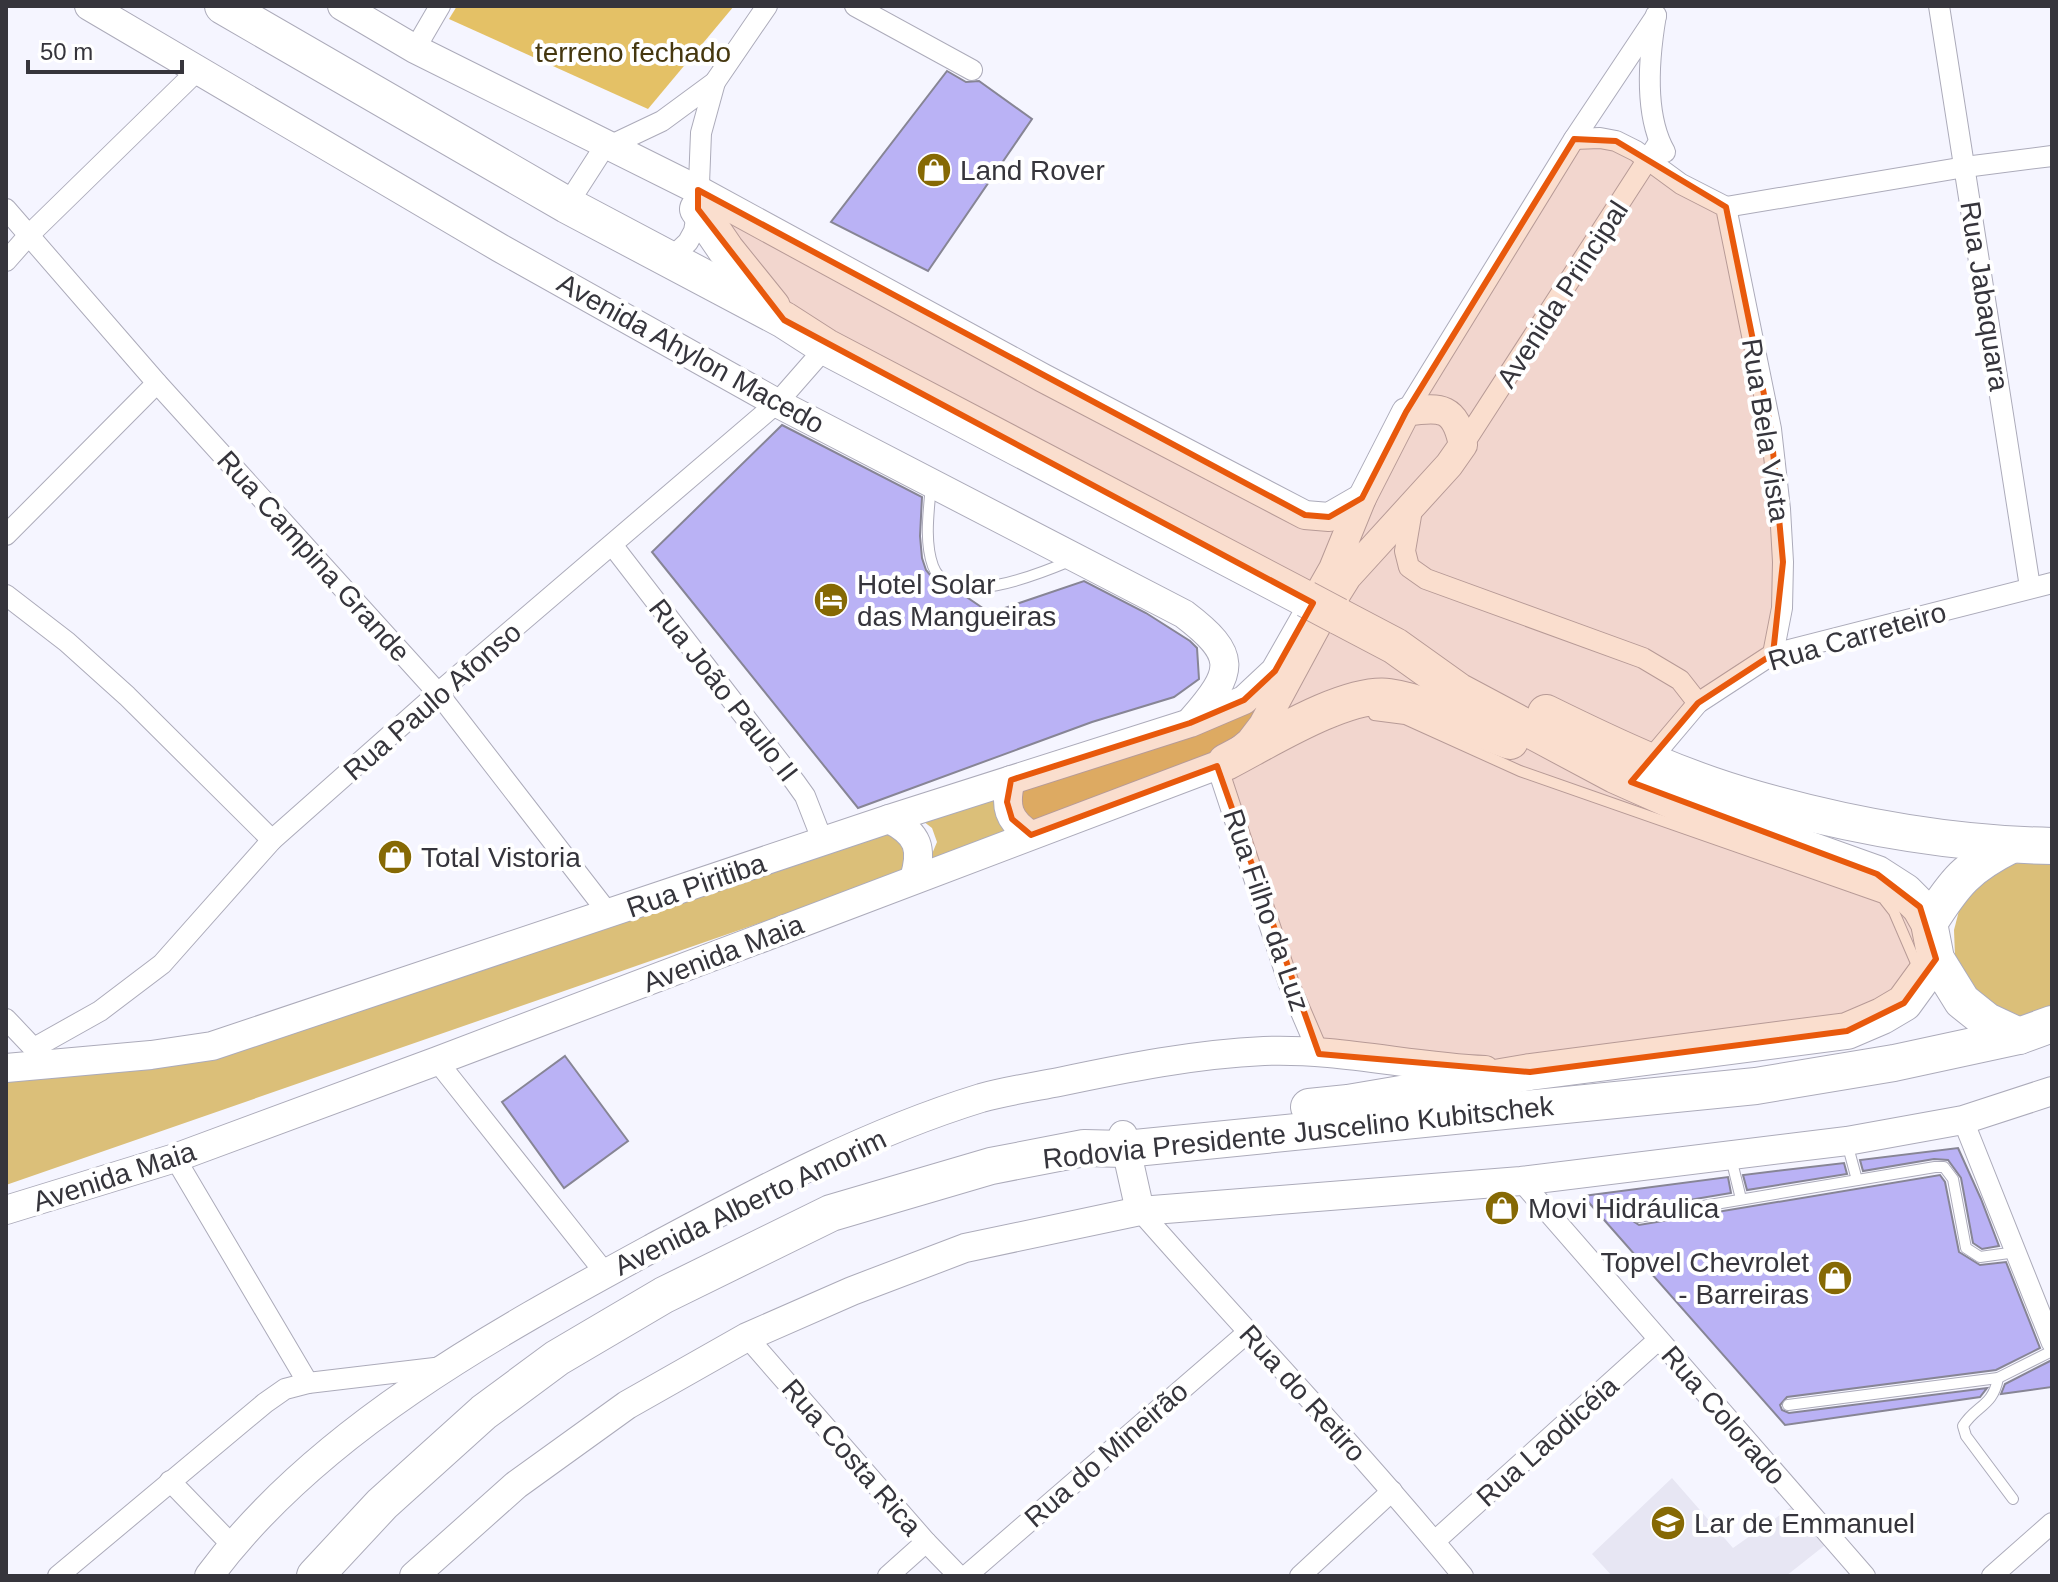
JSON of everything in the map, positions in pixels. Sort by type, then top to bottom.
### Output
[{"type":"highway","points":[[223,6],[567,205],[784,320],[826,347],[1304,611],[1338,616],[1395,646],[1458,691],[1615,775],[1678,803]]},
{"type":"highway","points":[[698,200],[726,250],[784,320]]},
{"type":"highway","points":[[1395,646],[1432,657],[1649,761],[1754,799],[1923,835],[2011,845],[2052,846]]},
{"type":"highway","points":[[1124,1142],[1222,1116],[1348,1103],[1530,1072],[1847,1031],[1904,1003],[1929,969],[1929,923],[1920,907],[1905,892],[1877,874],[1389,696],[1347,703],[1222,764]]},
{"type":"highway","points":[[1929,923],[1962,875],[1982,859],[2011,845]]},
{"type":"highway","points":[[1929,969],[1987,1021],[2036,1030]]},
{"type":"highway","name":"Rodovia Presidente Juscelino Kubitschek","points":[[315,1576],[382,1504],[484,1412],[557,1358],[664,1295],[831,1213],[991,1166],[1084,1148],[1756,1086],[1894,1063],[2036,1030]]},
{"type":"main road","name":"Avenida Ahylon Macedo","points":[[89,6],[500,248],[777,403],[1184,614],[1218,644],[1225,662],[1223,678],[1215,694],[1190,723]]},
{"type":"main road","points":[[342,6],[415,49],[608,145],[698,200],[1305,515],[1329,517],[1362,498]]},
{"type":"main road","points":[[1406,412],[1427,409],[1448,413],[1459,426],[1463,445]]},
{"type":"main road","name":"Rua Piritiba","points":[[6,1068],[41,1055],[151,1055],[212,1046],[889,819],[1190,723],[1244,700],[1275,671],[1304,611],[1333,569],[1362,498],[1406,412]]},
{"type":"main road","name":"Avenida Maia","points":[[6,1210],[175,1158],[1222,764],[1250,742],[1263,725],[1347,577],[1463,445]]},
{"type":"main road","points":[[1011,780],[1008,812],[1019,828],[1031,835]]},
{"type":"main road","points":[[889,819],[901,825],[919,848],[914,879]]},
{"type":"main road","name":"Avenida Alberto Amorim","points":[[209,1576],[232,1545],[298,1480],[372,1419],[443,1367],[733,1204],[852,1146],[983,1098],[1110,1071],[1265,1051],[1530,1072]]},
{"type":"main road","points":[[414,1576],[516,1485],[615,1414],[747,1337],[852,1291],[965,1248],[1140,1211],[1521,1181],[1847,1141],[1963,1120],[2052,1091]]},
{"type":"main road","points":[[1124,1142],[1140,1211]]},
{"type":"street","points":[[415,49],[440,6]]},
{"type":"street","points":[[669,260],[688,242],[694,231],[701,133],[715,82],[767,6]]},
{"type":"street","points":[[855,6],[972,70]]},
{"type":"street","name":"Rua Jabaquara","points":[[1939,6],[2030,587]]},
{"type":"street","points":[[1406,412],[1574,139],[1659,11]]},
{"type":"street","points":[[1659,11],[1651,112],[1659,142],[1681,184]]},
{"type":"street","points":[[6,261],[199,69]]},
{"type":"street","points":[[567,205],[589,168],[608,145],[662,121],[715,82]]},
{"type":"street","points":[[1574,139],[1616,141],[1681,184],[1726,207],[1965,167],[2052,156]]},
{"type":"street","name":"Avenida Principal","points":[[1463,445],[1659,142]]},
{"type":"street","name":"Rua Bela Vista","points":[[1726,207],[1771,429],[1780,509],[1782,608],[1773,654]]},
{"type":"street","name":"Rua Campina Grande","points":[[6,209],[157,383],[438,693],[609,914]]},
{"type":"street","name":"Rua Paulo Afonso","points":[[41,1055],[162,964],[272,840],[438,693],[777,403],[826,347]]},
{"type":"street","points":[[6,535],[157,383]]},
{"type":"street","points":[[1413,504],[1405,551],[1409,567],[1426,579],[1643,658],[1680,680],[1698,703]]},
{"type":"street","name":"Rua João Paulo II","points":[[613,546],[795,782],[810,808],[823,842]]},
{"type":"street","name":"Rua Carreteiro","points":[[1649,761],[1698,703],[1773,654],[2052,583]]},
{"type":"street","points":[[6,595],[67,642],[127,696],[272,840]]},
{"type":"street","name":"Rua Filho da Luz","points":[[1222,764],[1289,984],[1319,1054]]},
{"type":"street","points":[[6,1019],[41,1055]]},
{"type":"street","points":[[437,1061],[606,1274]]},
{"type":"street","points":[[1963,1120],[2052,1343]]},
{"type":"street","points":[[175,1158],[308,1383]]},
{"type":"street","name":"Rua Colorado","points":[[1521,1181],[1865,1576]]},
{"type":"street","name":"Rua do Retiro","points":[[1140,1211],[1392,1491],[1463,1576]]},
{"type":"street","name":"Rua do Mineirão","points":[[966,1576],[1247,1333]]},
{"type":"street","name":"Rua Costa Rica","points":[[747,1337],[959,1576]]},
{"type":"street","name":"Rua Laodicéia","points":[[1435,1541],[1658,1340]]},
{"type":"street","points":[[58,1576],[285,1389],[308,1383],[443,1367]]},
{"type":"street","points":[[170,1481],[232,1545]]},
{"type":"street","points":[[1300,1576],[1392,1491]]},
{"type":"street","points":[[1992,1576],[2052,1523]]},
{"type":"street","points":[[888,1576],[926,1542]]},
{"type":"lane","points":[[931,483],[929,553],[938,575],[955,587],[962,589],[998,584],[1043,572],[1074,559]]},
{"type":"lane","points":[[1357,716],[1383,715],[1405,719],[1520,771],[1874,893],[1883,898],[1894,912],[1929,969]]},
{"type":"lane","points":[[1297,725],[1342,719]]},
{"type":"lane","points":[[1847,1141],[1857,1180]]},
{"type":"lane","points":[[1730,1155],[1741,1199]]},
{"type":"lane","points":[[1638,1217],[1944,1167],[1953,1179],[1966,1248],[1980,1257],[2016,1252]]},
{"type":"lane","points":[[1788,1405],[1998,1378],[2052,1351]]},
{"type":"lane","points":[[1998,1378],[1990,1402],[1963,1426],[1966,1436],[2013,1499]]},
{"type":"highlighted area","points":[[1574,139],[1616,141],[1636,151],[1726,207],[1771,429],[1783,562],[1773,654],[1698,703],[1631,782],[1877,874],[1920,907],[1936,959],[1904,1003],[1847,1031],[1530,1072],[1319,1054],[1217,766],[1031,835],[1012,819],[1007,802],[1011,780],[1190,723],[1244,700],[1275,671],[1313,603],[784,320],[698,209],[698,190],[1305,515],[1329,517],[1362,498],[1406,412]]},
{"type":"shaded area","points":[[1294,663],[1226,753],[1031,823],[1021,813],[1017,786],[1110,752]]},
{"type":"shaded area","points":[[1001,786],[1016,832],[927,866],[937,842],[932,828],[919,818]]},
{"type":"shaded area","points":[[896,822],[912,867],[855,890],[6,1185],[6,1068],[195,1049]]},
{"type":"shaded area","points":[[2052,860],[2052,1011],[2033,1019],[2006,1014],[1983,1001],[1955,956],[1954,930],[1961,903],[1997,865]]},
{"type":"shaded area","name":"Lar de Emmanuel","points":[[1672,1478],[1733,1548],[1797,1503],[1829,1542],[1786,1576],[1612,1576],[1592,1554]]},
{"type":"green space","name":"terreno fechado","points":[[457,6],[734,6],[648,109],[449,19]]},
{"type":"building","name":"Land Rover","points":[[947,71],[966,82],[979,81],[1032,119],[928,271],[831,222]]},
{"type":"building","name":"Hotel Solar das Mangueiras","points":[[782,425],[922,497],[922,558],[926,570],[939,586],[962,594],[990,613],[1084,581],[1146,613],[1190,641],[1197,648],[1199,679],[1174,697],[1092,722],[858,808],[652,552]]},
{"type":"building","points":[[565,1056],[628,1141],[564,1188],[502,1102]]},
{"type":"building","points":[[1958,1148],[1999,1246],[1982,1249],[1973,1243],[1961,1178],[1948,1160],[1934,1159],[1863,1171],[1860,1160]]},
{"type":"building","points":[[1844,1163],[1847,1174],[1747,1190],[1743,1175]]},
{"type":"building","name":"Topvel Chevrolet - Barreiras","points":[[1940,1175],[1945,1182],[1959,1252],[1980,1265],[2006,1262],[2040,1348],[1996,1370],[1787,1397],[1780,1405],[1782,1410],[1789,1413],[1987,1388],[1980,1397],[1785,1425],[1583,1196],[1728,1177],[1731,1193],[1636,1209],[1630,1219],[1639,1225]]},
{"type":"building","points":[[2052,1360],[2052,1387],[2001,1394],[2005,1384]]},
{"type":"place","name":"Land Rover","points":[[934,170]]},
{"type":"place","name":"Hotel Solar das Mangueiras","points":[[831,600]]},
{"type":"place","name":"Total Vistoria","points":[[395,857]]},
{"type":"place","name":"Movi Hidráulica","points":[[1502,1208]]},
{"type":"place","name":"Topvel Chevrolet - Barreiras","points":[[1835,1278]]},
{"type":"place","name":"Lar de Emmanuel","points":[[1668,1523]]}]
